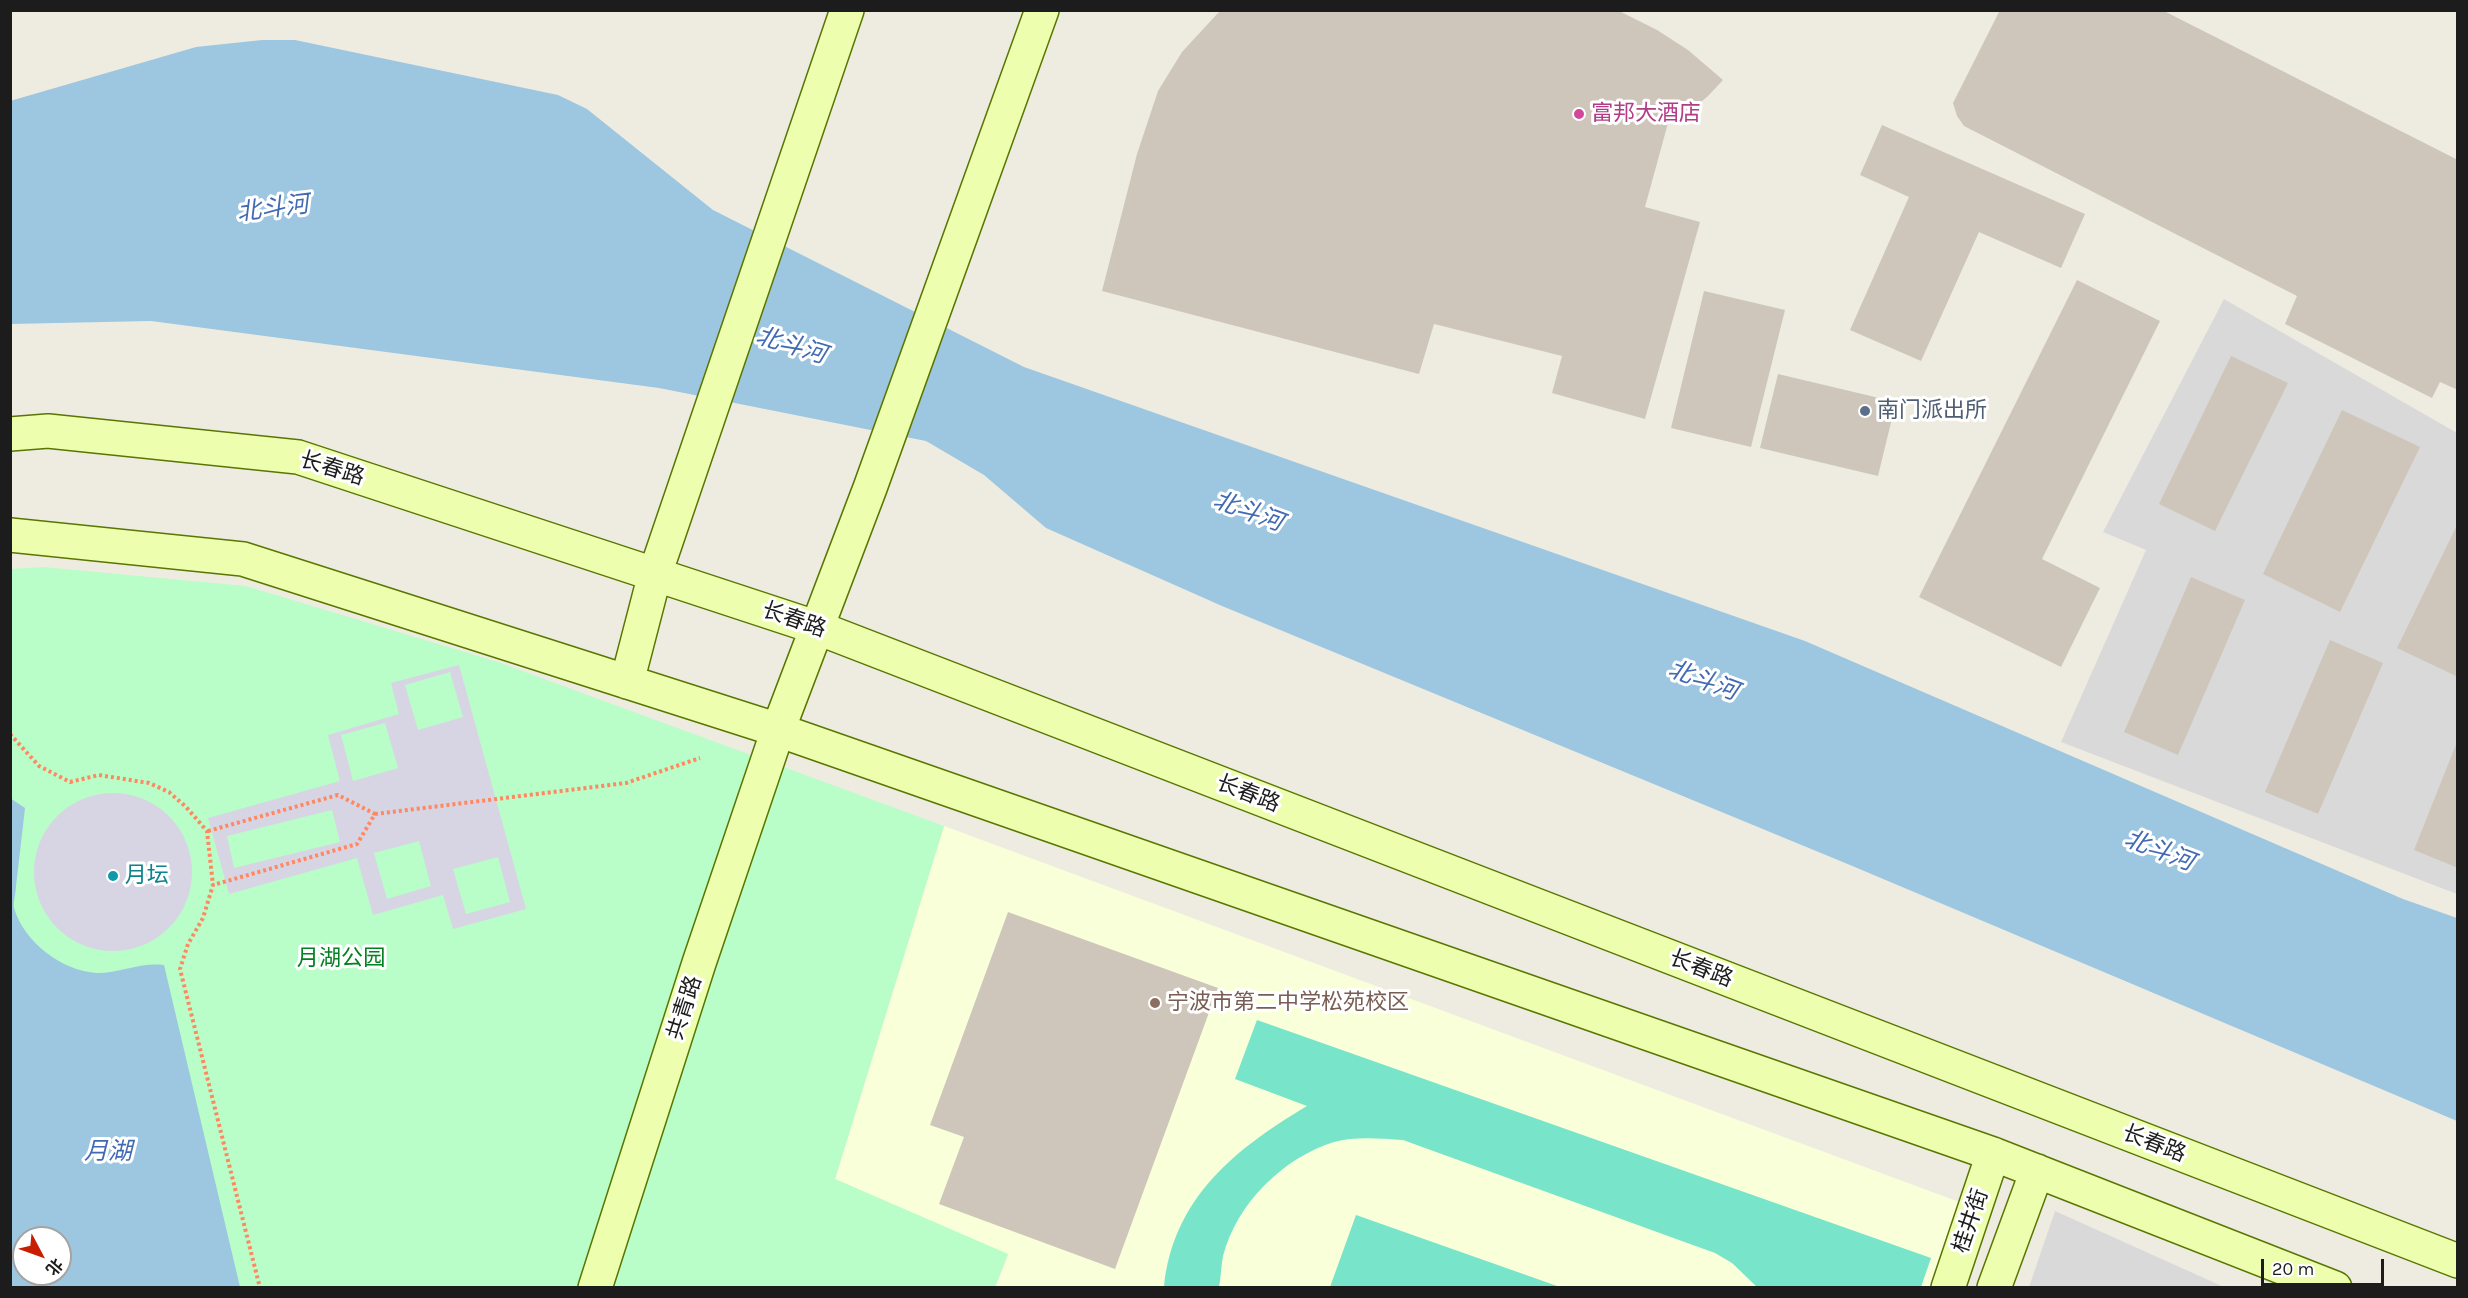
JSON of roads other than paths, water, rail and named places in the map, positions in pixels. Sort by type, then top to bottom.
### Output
[{"type":"main road","points":[[627,681],[655,574],[847,10]]},
{"type":"main road","name":"共青路","points":[[595,1287],[699,963],[778,730],[870,488],[1042,10]]},
{"type":"main road","name":"长春路","points":[[10,434],[48,431],[298,457],[818,628],[2457,1261]]},
{"type":"main road","points":[[10,535],[243,559],[627,681],[778,730],[1994,1154],[2335,1287]]},
{"type":"main road","name":"桂井街","points":[[1948,1287],[1994,1154]]},
{"type":"main road","name":"桂井街","points":[[1994,1287],[2037,1171]]},
{"type":"water","name":"北斗河","points":[[262,40],[295,40],[558,95],[587,109],[713,210],[1024,367],[1805,641],[2403,899],[2457,918],[2457,1121],[1850,865],[1222,606],[1046,528],[984,475],[926,441],[659,388],[151,321],[11,324],[10,101],[196,47]]},
{"type":"water","name":"月湖","points":[[10,798],[25,808],[14,908],[26,932],[35,943],[58,961],[84,971],[106,973],[147,965],[164,965],[240,1287],[11,1287]]},
{"type":"place","name":"富邦大酒店","points":[[1579,114]]},
{"type":"place","name":"南门派出所","points":[[1865,411]]},
{"type":"place","name":"月坛","points":[[113,876]]},
{"type":"place","name":"宁波市第二中学松苑校区","points":[[1155,1003]]},
{"type":"park label","name":"月湖公园","points":[[341,959]]}]
